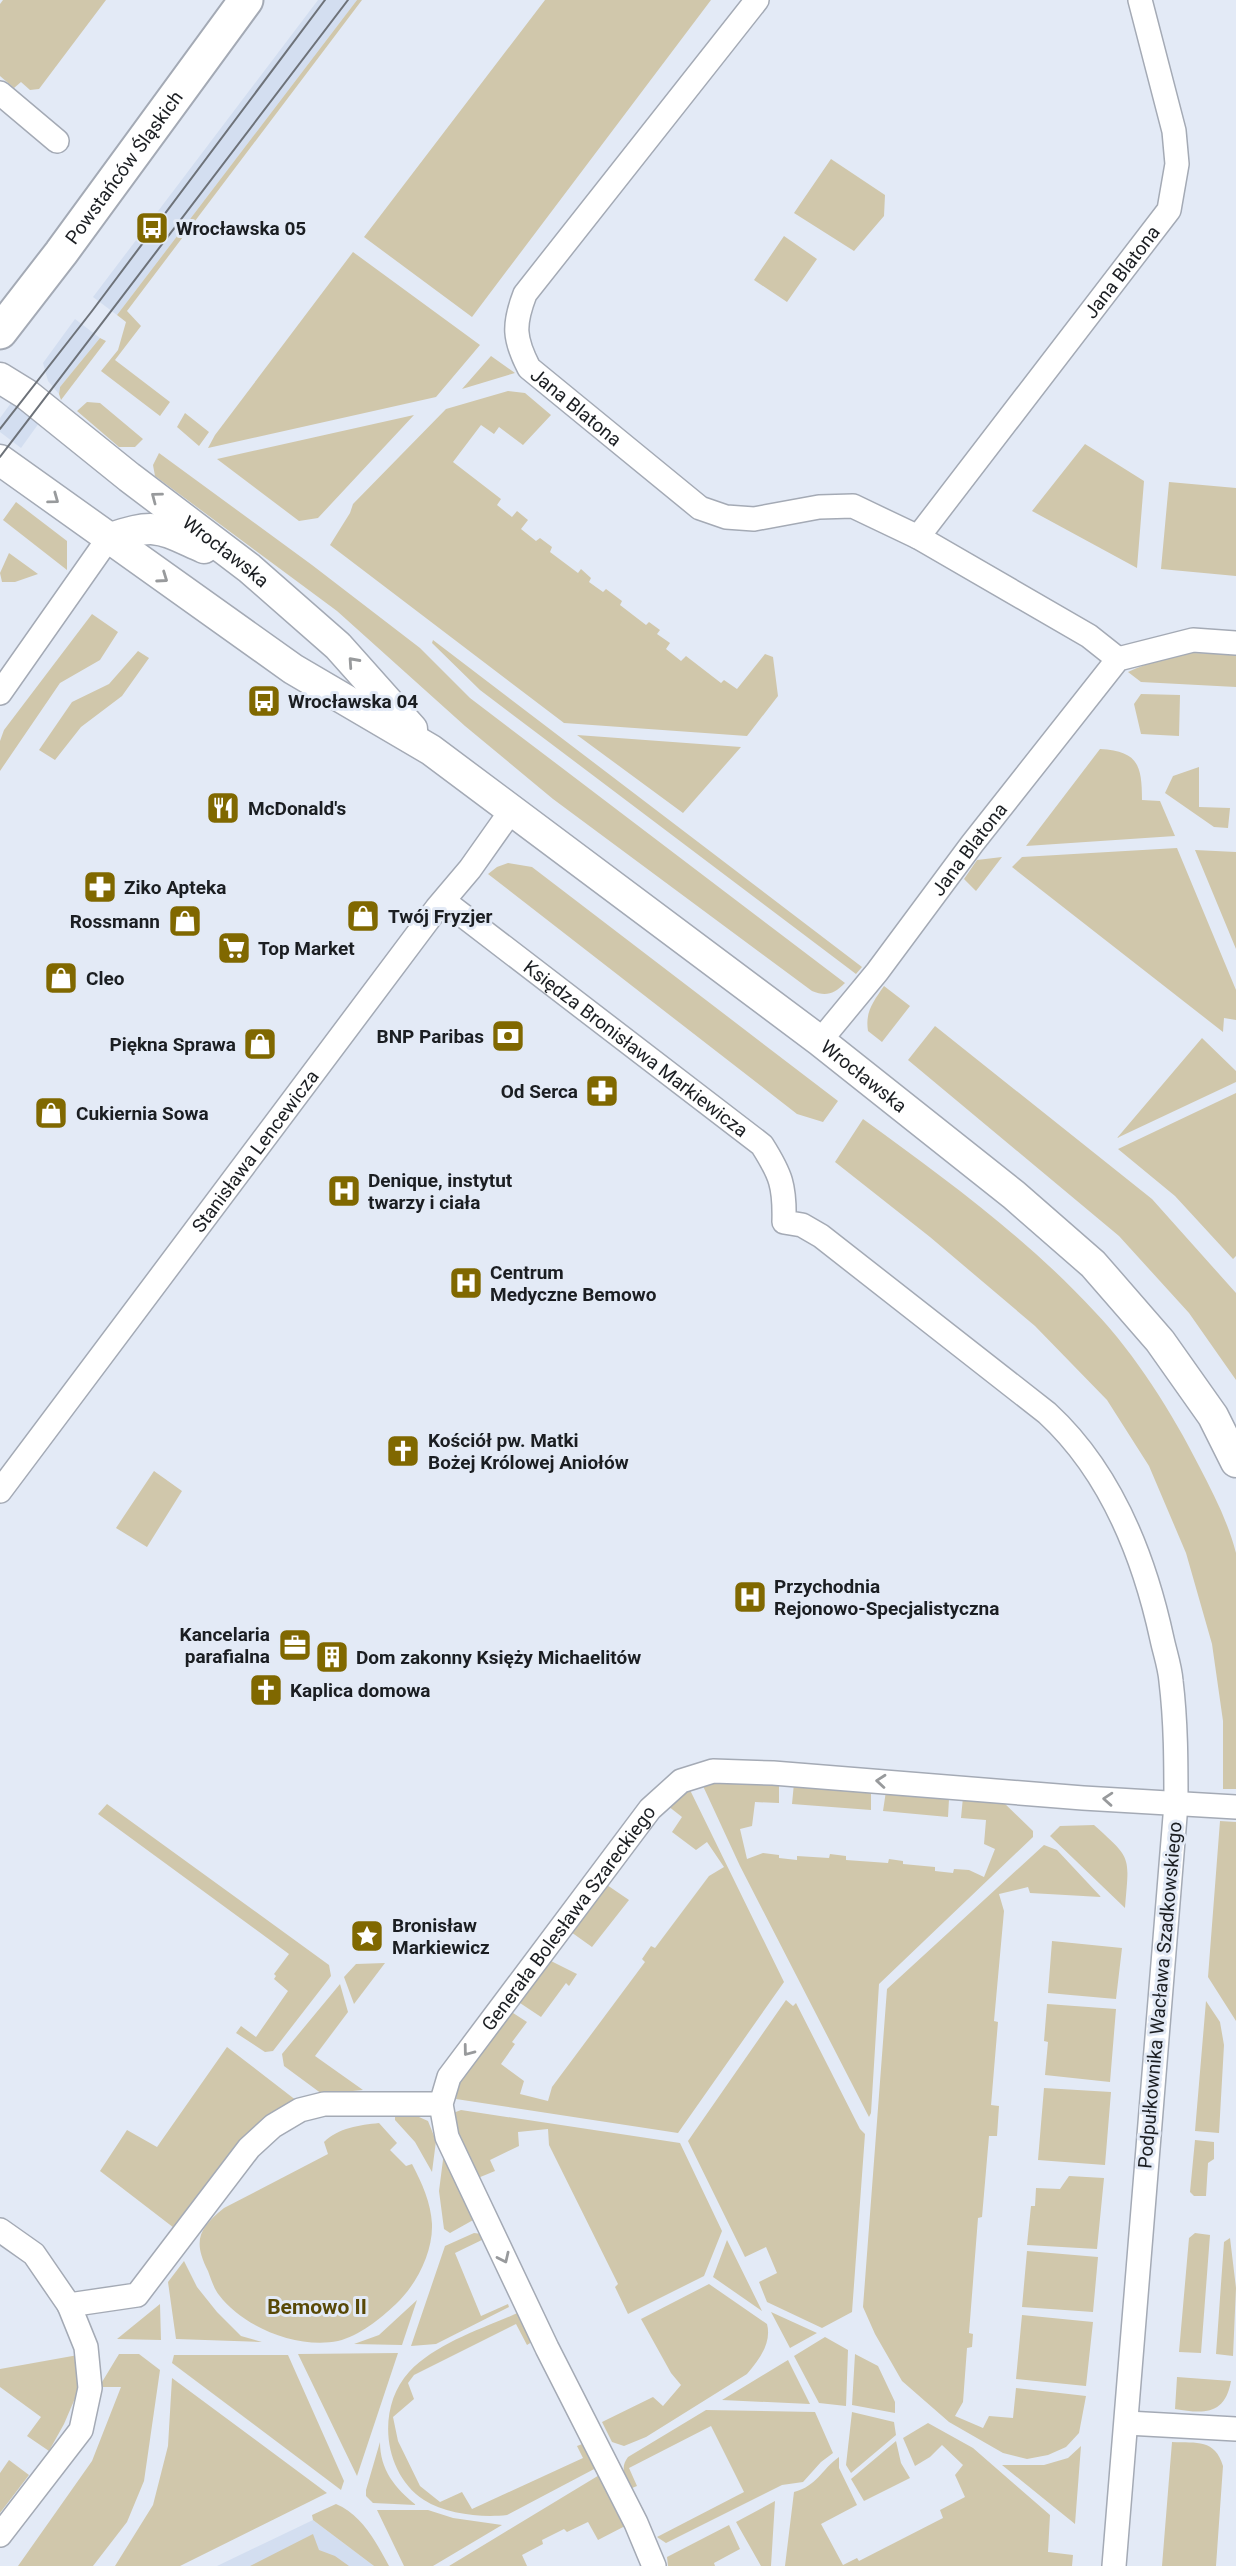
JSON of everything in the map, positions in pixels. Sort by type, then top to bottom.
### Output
[{"type":"main road","name":"Powstańców Śląskich","points":[[0,332],[246,0]]},
{"type":"street","name":"Jana Blatona","points":[[757,0],[525,294],[517,316],[517,344],[529,368],[700,509],[726,517],[754,519],[819,507],[853,506],[918,537],[1089,636],[1118,659],[972,844],[877,972],[820,1041]]},
{"type":"street","name":"Jana Blatona","points":[[918,537],[1169,210],[1177,164],[1174,131],[1140,0]]},
{"type":"street","points":[[0,93],[57,141]]},
{"type":"street","name":"Wrocławska","points":[[0,378],[26,394],[249,568],[338,646],[431,750]]},
{"type":"street","name":"Wrocławska","points":[[0,460],[293,669],[431,750],[820,1041],[1014,1195],[1093,1264],[1160,1341],[1213,1416],[1236,1462]]},
{"type":"street","points":[[0,693],[108,539],[139,528],[160,528],[249,568]]},
{"type":"street","points":[[1118,659],[1193,640],[1236,643]]},
{"type":"street","name":"Stanisława Lencewicza","points":[[0,1491],[511,811]]},
{"type":"street","name":"Księdza Bronisława Markiewicza","points":[[444,901],[762,1145],[778,1171],[785,1193],[784,1222]]},
{"type":"street","name":"Podpułkownika Wacława Szadkowskiego","points":[[784,1222],[802,1225],[821,1236],[1028,1397],[1062,1427],[1095,1467],[1126,1527],[1154,1604],[1171,1678],[1176,1740],[1176,1804],[1114,2566]]},
{"type":"street","name":"Generała Bolesława Szareckiego","points":[[441,2104],[449,2077],[650,1809],[681,1781],[713,1771],[773,1773],[1236,1807]]},
{"type":"street","points":[[69,2305],[137,2295],[249,2148],[272,2126],[300,2110],[324,2104],[441,2104],[447,2137],[547,2348],[636,2523],[654,2566]]},
{"type":"street","points":[[0,2230],[34,2254],[69,2305],[86,2347],[90,2388],[81,2430],[0,2535]]},
{"type":"street","points":[[1126,2423],[1236,2429]]},
{"type":"shaded area","points":[[3,0],[106,0],[39,89],[30,90],[21,82],[14,88],[0,76],[0,4]]},
{"type":"shaded area","points":[[318,0],[357,0],[117,315],[93,297]]},
{"type":"shaded area","points":[[357,0],[362,0],[127,311],[141,326],[115,360],[170,402],[160,416],[101,371],[118,350],[126,322],[117,315]]},
{"type":"shaded area","points":[[545,0],[711,0],[472,317],[364,237]]},
{"type":"shaded area","points":[[831,159],[885,195],[884,216],[854,251],[794,213]]},
{"type":"shaded area","points":[[784,236],[817,259],[787,302],[754,280]]},
{"type":"shaded area","points":[[353,252],[480,345],[436,397],[208,448],[215,435]]},
{"type":"shaded area","points":[[75,319],[100,338],[60,387],[59,394],[48,381],[43,363]]},
{"type":"shaded area","points":[[100,338],[106,341],[61,400],[60,387]]},
{"type":"shaded area","points":[[491,356],[515,373],[462,389]]},
{"type":"shaded area","points":[[508,391],[525,393],[551,415],[523,445],[499,427],[494,434],[481,425],[453,462],[501,499],[497,505],[512,517],[517,511],[528,520],[521,529],[536,541],[540,538],[552,547],[550,552],[578,573],[581,569],[591,578],[589,582],[603,592],[606,589],[622,601],[620,605],[646,625],[649,622],[660,630],[657,634],[670,643],[666,649],[681,661],[686,656],[721,683],[724,680],[737,689],[765,654],[773,657],[778,696],[747,736],[564,723],[330,545],[353,504],[446,409]]},
{"type":"shaded area","points":[[87,402],[100,403],[143,439],[135,447],[119,447],[77,411]]},
{"type":"shaded area","points":[[11,403],[39,423],[21,448],[0,432],[0,418]]},
{"type":"shaded area","points":[[185,413],[209,432],[199,446],[177,427]]},
{"type":"shaded area","points":[[414,415],[318,518],[299,521],[217,459]]},
{"type":"shaded area","points":[[1085,444],[1144,481],[1137,568],[1032,511]]},
{"type":"shaded area","points":[[159,453],[420,648],[470,698],[845,983],[830,993],[812,991],[553,799],[465,726],[337,611],[155,476],[153,465]]},
{"type":"shaded area","points":[[1169,482],[1236,488],[1236,576],[1161,569]]},
{"type":"shaded area","points":[[16,502],[67,541],[67,570],[3,520]]},
{"type":"shaded area","points":[[9,553],[38,574],[15,582],[2,582],[0,573]]},
{"type":"shaded area","points":[[92,614],[118,632],[100,660],[60,683],[0,771],[0,741],[4,730]]},
{"type":"shaded area","points":[[433,640],[862,967],[856,974],[480,690],[432,643]]},
{"type":"shaded area","points":[[138,651],[149,658],[122,696],[81,727],[55,760],[39,750],[72,702],[109,684]]},
{"type":"shaded area","points":[[1191,653],[1236,654],[1236,687],[1141,682],[1128,672],[1159,660]]},
{"type":"shaded area","points":[[1141,694],[1180,695],[1179,736],[1141,734],[1134,704]]},
{"type":"shaded area","points":[[577,735],[741,747],[683,813]]},
{"type":"shaded area","points":[[1100,749],[1123,753],[1135,762],[1141,778],[1142,800],[1160,801],[1175,836],[1026,846]]},
{"type":"shaded area","points":[[1199,767],[1199,807],[1230,808],[1228,828],[1214,827],[1165,793],[1173,776]]},
{"type":"shaded area","points":[[1177,848],[1236,990],[1236,1020],[1224,1018],[1223,1032],[1012,867],[1022,857]]},
{"type":"shaded area","points":[[1195,850],[1236,852],[1236,949]]},
{"type":"shaded area","points":[[1002,857],[976,891],[964,879],[977,860]]},
{"type":"shaded area","points":[[508,863],[532,867],[838,1101],[823,1122],[797,1114],[488,874]]},
{"type":"shaded area","points":[[884,986],[910,1006],[882,1042],[868,1031],[867,1024],[871,1007]]},
{"type":"shaded area","points":[[935,1026],[1152,1199],[1236,1293],[1236,1380],[1189,1313],[1119,1236],[908,1060]]},
{"type":"shaded area","points":[[1202,1038],[1236,1071],[1236,1082],[1117,1138]]},
{"type":"shaded area","points":[[1236,1093],[1236,1256],[1233,1259],[1175,1196],[1118,1149]]},
{"type":"shaded area","points":[[863,1119],[984,1210],[1069,1285],[1139,1365],[1189,1446],[1220,1509],[1236,1553],[1236,1789],[1223,1789],[1223,1721],[1212,1644],[1186,1553],[1149,1466],[1107,1400],[1035,1326],[930,1237],[835,1162]]},
{"type":"shaded area","points":[[154,1471],[182,1491],[147,1547],[116,1528]]},
{"type":"shaded area","points":[[730,1778],[779,1782],[779,1803],[755,1802],[752,1826],[740,1829],[747,1859],[763,1853],[797,1860],[797,1856],[829,1858],[830,1854],[846,1856],[846,1860],[888,1863],[889,1859],[903,1861],[903,1864],[935,1867],[935,1871],[953,1873],[954,1869],[969,1870],[984,1877],[995,1849],[984,1844],[986,1820],[961,1818],[963,1797],[1002,1801],[1033,1831],[1033,1837],[879,1984],[869,2117],[740,1866],[703,1786]]},
{"type":"shaded area","points":[[794,1783],[865,1789],[871,1793],[871,1810],[792,1804]]},
{"type":"shaded area","points":[[690,1790],[784,1982],[678,2133],[456,2099],[458,2086],[510,2011],[527,2022],[512,2042],[515,2044],[501,2064],[524,2081],[520,2094],[548,2101],[552,2087],[645,1962],[642,1959],[651,1946],[655,1948],[709,1876],[724,1867],[707,1842],[696,1850],[672,1832],[682,1817],[668,1806]]},
{"type":"shaded area","points":[[886,1791],[941,1794],[949,1799],[948,1817],[883,1811]]},
{"type":"shaded area","points":[[107,1804],[329,1965],[331,1976],[273,2051],[265,2052],[236,2033],[241,2026],[256,2037],[288,1991],[274,1979],[274,1974],[289,1954],[98,1814]]},
{"type":"shaded area","points":[[1220,1821],[1236,1822],[1236,2021],[1208,1977]]},
{"type":"shaded area","points":[[1094,1825],[1116,1845],[1126,1860],[1125,1908],[1050,1836],[1060,1826]]},
{"type":"shaded area","points":[[1044,1845],[1057,1850],[1101,1897],[1030,1893],[1028,1887],[999,1894],[1004,1911],[994,2021],[998,2022],[991,2105],[999,2106],[997,2136],[989,2136],[982,2217],[978,2218],[969,2333],[973,2334],[972,2347],[967,2348],[963,2402],[955,2416],[983,2428],[989,2416],[1013,2418],[1016,2388],[1086,2396],[1079,2433],[1066,2447],[1048,2455],[1027,2459],[1003,2453],[949,2422],[902,2381],[863,2307],[887,1989]]},
{"type":"shaded area","points":[[607,1885],[629,1900],[592,1947],[571,1932]]},
{"type":"shaded area","points":[[1052,1941],[1122,1948],[1116,1999],[1048,1993]]},
{"type":"shaded area","points":[[549,1960],[577,1974],[569,1986],[566,1983],[541,2017],[517,2001]]},
{"type":"shaded area","points":[[385,1963],[354,2004],[344,1977],[356,1964]]},
{"type":"shaded area","points":[[340,1984],[348,2012],[315,2056],[363,2090],[322,2094],[284,2066],[282,2054]]},
{"type":"shaded area","points":[[786,2000],[793,2006],[796,2003],[865,2134],[852,2312],[822,2328],[767,2302],[759,2282],[777,2273],[766,2247],[745,2257],[688,2141]]},
{"type":"shaded area","points":[[1206,2001],[1220,2022],[1224,2045],[1219,2133],[1195,2131]]},
{"type":"shaded area","points":[[1047,2004],[1116,2009],[1110,2082],[1045,2075]]},
{"type":"shaded area","points":[[227,2047],[297,2101],[178,2231],[100,2171],[127,2130],[157,2147]]},
{"type":"shaded area","points":[[1044,2088],[1111,2092],[1105,2165],[1038,2160]]},
{"type":"shaded area","points":[[461,2110],[680,2143],[722,2231],[704,2276],[628,2314],[615,2287],[618,2284],[549,2145],[548,2129],[518,2132],[519,2146],[490,2160],[495,2171],[473,2180],[455,2133],[453,2113]]},
{"type":"shaded area","points":[[395,2113],[428,2121],[436,2141],[432,2172],[415,2142],[395,2120]]},
{"type":"shaded area","points":[[379,2123],[397,2143],[390,2150],[406,2166],[412,2164],[430,2208],[430,2246],[422,2268],[410,2288],[376,2321],[354,2335],[338,2341],[322,2343],[289,2339],[243,2317],[219,2295],[203,2261],[200,2243],[208,2222],[224,2208],[328,2154],[324,2142],[336,2133]]},
{"type":"shaded area","points":[[1195,2140],[1214,2142],[1214,2159],[1208,2163],[1206,2196],[1194,2196],[1190,2192]]},
{"type":"shaded area","points":[[444,2152],[475,2219],[450,2233],[444,2229],[439,2191]]},
{"type":"shaded area","points":[[1069,2176],[1104,2178],[1097,2249],[1027,2245],[1031,2206],[1035,2206],[1036,2188],[1060,2189]]},
{"type":"shaded area","points":[[474,2233],[482,2234],[486,2238],[455,2253],[481,2316],[508,2304],[509,2307],[436,2344],[411,2346],[445,2246]]},
{"type":"shaded area","points":[[1195,2233],[1210,2235],[1201,2353],[1179,2352],[1189,2238]]},
{"type":"shaded area","points":[[1230,2238],[1236,2288],[1233,2356],[1216,2354],[1224,2242]]},
{"type":"shaded area","points":[[727,2240],[762,2311],[713,2277]]},
{"type":"shaded area","points":[[1027,2251],[1098,2257],[1093,2312],[1022,2307]]},
{"type":"shaded area","points":[[184,2261],[197,2287],[217,2312],[241,2336],[262,2342],[176,2339],[168,2282]]},
{"type":"shaded area","points":[[709,2284],[767,2324],[768,2338],[760,2357],[747,2374],[646,2437],[624,2446],[612,2442],[602,2422],[653,2397],[663,2406],[681,2385],[671,2373],[641,2319]]},
{"type":"shaded area","points":[[417,2300],[402,2345],[354,2344],[379,2335]]},
{"type":"shaded area","points":[[160,2304],[161,2340],[117,2339]]},
{"type":"shaded area","points":[[522,2311],[535,2340],[527,2345],[516,2324],[414,2375],[408,2383],[414,2399],[393,2417],[398,2441],[420,2486],[440,2502],[462,2492],[472,2509],[583,2458],[577,2446],[585,2443],[598,2467],[507,2515],[464,2514],[433,2505],[410,2488],[393,2457],[388,2421],[398,2387],[420,2361],[433,2352]]},
{"type":"shaded area","points":[[771,2312],[817,2333],[790,2348]]},
{"type":"shaded area","points":[[1022,2315],[1093,2322],[1086,2386],[1016,2379]]},
{"type":"shaded area","points":[[825,2337],[848,2350],[846,2406],[819,2403],[794,2356]]},
{"type":"shaded area","points":[[398,2353],[357,2476],[298,2354]]},
{"type":"shaded area","points":[[119,2354],[139,2354],[160,2370],[144,2481],[127,2522],[93,2566],[18,2566],[92,2461],[121,2387],[99,2387]]},
{"type":"shaded area","points":[[855,2354],[878,2366],[895,2402],[895,2413],[852,2405]]},
{"type":"shaded area","points":[[78,2355],[79,2389],[49,2451],[27,2436],[41,2417],[0,2387],[0,2369]]},
{"type":"shaded area","points":[[174,2355],[288,2355],[344,2481],[341,2490],[172,2363]]},
{"type":"shaded area","points":[[788,2360],[810,2404],[722,2400]]},
{"type":"shaded area","points":[[1177,2377],[1231,2381],[1224,2400],[1218,2406],[1212,2410],[1195,2412],[1175,2409]]},
{"type":"shaded area","points":[[172,2378],[327,2493],[180,2566],[115,2566],[153,2505],[168,2446]]},
{"type":"shaded area","points":[[706,2410],[815,2412],[833,2453],[803,2482],[782,2485],[666,2543],[657,2537],[744,2492],[711,2426],[629,2468],[637,2486],[632,2488],[624,2473],[624,2465],[628,2457]]},
{"type":"shaded area","points":[[852,2412],[894,2422],[896,2435],[851,2473],[846,2465]]},
{"type":"shaded area","points":[[928,2423],[973,2448],[1050,2515],[1048,2552],[1073,2555],[1072,2566],[785,2566],[794,2492],[814,2482],[839,2457],[839,2468],[857,2505],[821,2524],[843,2565],[857,2558],[859,2561],[943,2518],[940,2510],[965,2497],[955,2475],[963,2465],[942,2445],[930,2457],[915,2466],[903,2438]]},
{"type":"shaded area","points":[[896,2441],[901,2463],[910,2478],[864,2501],[851,2479]]},
{"type":"shaded area","points":[[380,2442],[383,2461],[390,2478],[416,2505],[373,2503],[366,2496]]},
{"type":"shaded area","points":[[1172,2442],[1204,2444],[1220,2457],[1223,2466],[1216,2566],[1162,2566]]},
{"type":"shaded area","points":[[1081,2446],[1075,2524],[1002,2465],[1044,2465],[1068,2458]]},
{"type":"shaded area","points":[[9,2460],[29,2475],[0,2513],[0,2473]]},
{"type":"shaded area","points":[[601,2474],[627,2525],[598,2540],[588,2522],[567,2532],[564,2529],[542,2540],[543,2544],[522,2555],[527,2566],[449,2566]]},
{"type":"shaded area","points":[[775,2501],[771,2566],[761,2566],[736,2522]]},
{"type":"shaded area","points":[[336,2504],[361,2522],[389,2566],[374,2566],[313,2520],[312,2515]]},
{"type":"shaded area","points":[[377,2510],[428,2510],[453,2518],[502,2525],[433,2566],[404,2566]]},
{"type":"shaded area","points":[[313,2520],[374,2566],[217,2566]]},
{"type":"shaded area","points":[[729,2525],[740,2549],[714,2563],[715,2566],[668,2566],[667,2557]]},
{"type":"shaded area","points":[[313,2534],[319,2550],[335,2556],[349,2566],[250,2566]]},
{"type":"tram line","points":[[0,429],[325,0]]},
{"type":"tram line","points":[[0,457],[348,0]]},
{"type":"place","name":"Wrocławska 05","points":[[152,228]]},
{"type":"place","name":"Wrocławska 04","points":[[264,701]]},
{"type":"place","name":"McDonald's","points":[[223,808]]},
{"type":"place","name":"Ziko Apteka","points":[[100,887]]},
{"type":"place","name":"Twój Fryzjer","points":[[363,916]]},
{"type":"place","name":"Rossmann","points":[[185,921]]},
{"type":"place","name":"Top Market","points":[[234,948]]},
{"type":"place","name":"Cleo","points":[[61,978]]},
{"type":"place","name":"BNP Paribas","points":[[508,1036]]},
{"type":"place","name":"Piękna Sprawa","points":[[260,1044]]},
{"type":"place","name":"Od Serca","points":[[602,1091]]},
{"type":"place","name":"Cukiernia Sowa","points":[[51,1113]]},
{"type":"place","name":"Denique, instytut twarzy i ciała","points":[[344,1191]]},
{"type":"place","name":"Centrum Medyczne Bemowo","points":[[466,1283]]},
{"type":"place","name":"Kościół pw. Matki Bożej Królowej Aniołów","points":[[403,1451]]},
{"type":"place","name":"Przychodnia Rejonowo-Specjalistyczna","points":[[750,1597]]},
{"type":"place","name":"Kancelaria parafialna","points":[[295,1645]]},
{"type":"place","name":"Dom zakonny Księży Michaelitów","points":[[332,1657]]},
{"type":"place","name":"Kaplica domowa","points":[[266,1690]]},
{"type":"place","name":"Bronisław Markiewicz","points":[[367,1936]]},
{"type":"district","name":"Bemowo II","points":[[317,2307]]}]
